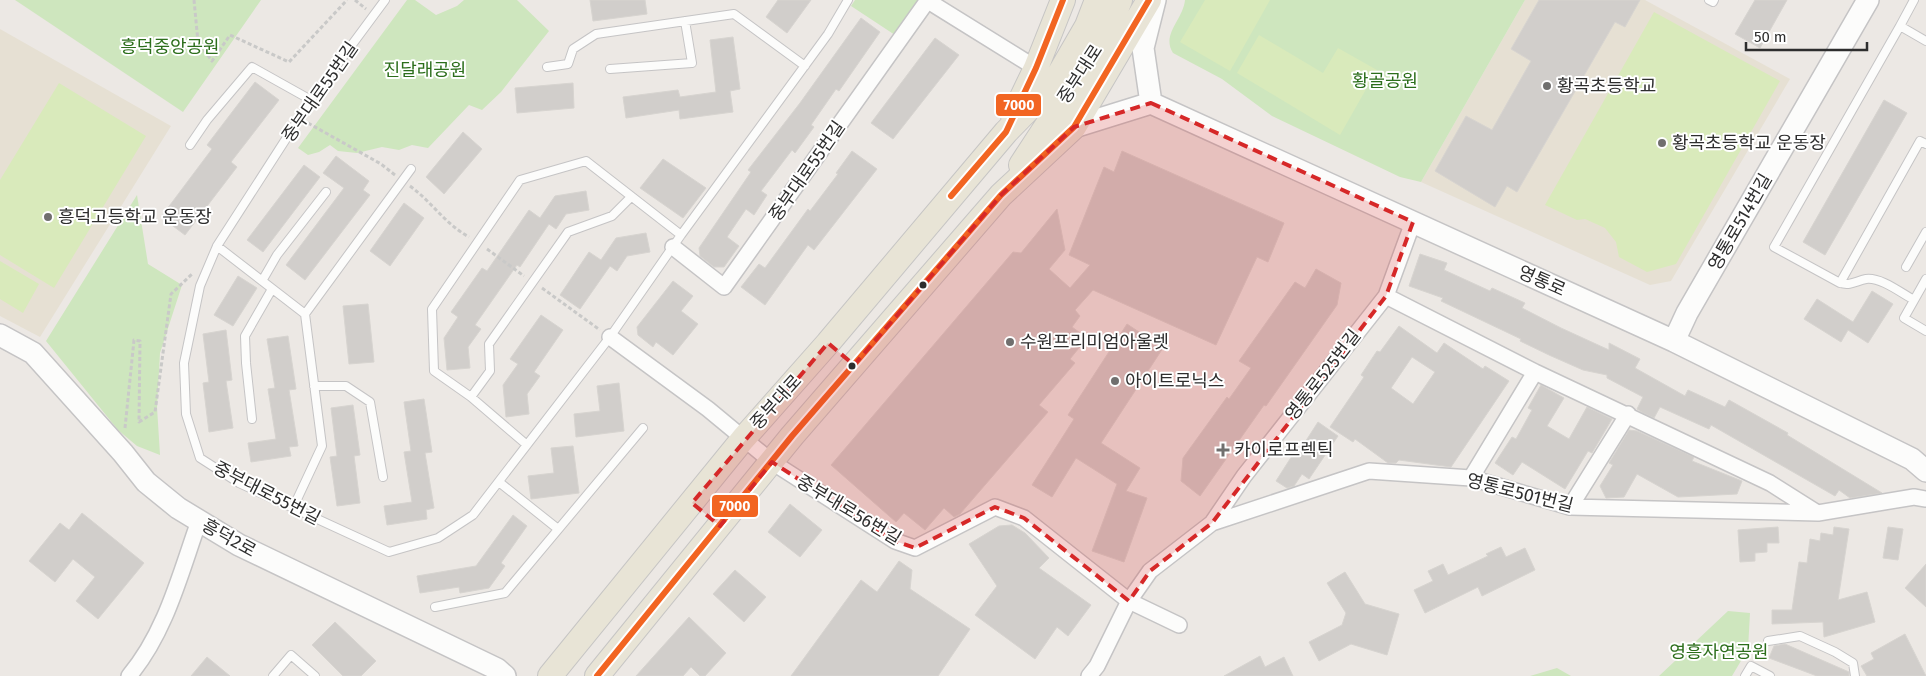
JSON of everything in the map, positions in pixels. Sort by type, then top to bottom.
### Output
[{"type":"main road","name":"중부대로","points":[[1006,132],[1036,68],[1062,0]]},
{"type":"main road","name":"중부대로","points":[[550,676],[742,439],[828,343],[1006,132],[1054,84],[1088,26],[1097,0]]},
{"type":"main road","name":"중부대로","points":[[1001,196],[1106,35],[1120,0]]},
{"type":"main road","name":"중부대로","points":[[597,676],[854,365],[1001,196],[1074,127],[1149,0]]},
{"type":"main road","points":[[828,343],[854,365]]},
{"type":"main road","points":[[692,503],[720,526]]},
{"type":"street","points":[[1074,127],[1151,103],[1143,48],[1155,0]]},
{"type":"street","name":"영통로514번길","points":[[1674,341],[1687,313],[1868,0]]},
{"type":"street","name":"중부대로55번길","points":[[677,241],[724,287],[928,1],[1036,68]]},
{"type":"street","name":"영통로","points":[[1151,103],[1674,341],[1912,459],[1926,471]]},
{"type":"street","name":"영통로525번길","points":[[1090,676],[1097,666],[1129,601],[1150,571],[1212,523],[1244,476],[1386,296],[1413,222]]},
{"type":"street","points":[[1386,296],[1535,372],[1628,414],[1770,483],[1818,513]]},
{"type":"street","name":"흥덕2로","points":[[0,335],[33,353],[123,453],[146,482],[178,508],[238,545],[496,669],[505,676]]},
{"type":"street","name":"중부대로56번길","points":[[610,338],[708,410],[772,462],[895,541],[915,548],[994,507],[1024,518],[1129,601],[1179,625]]},
{"type":"street","points":[[1471,478],[1535,372]]},
{"type":"street","points":[[1570,507],[1628,414]]},
{"type":"street","name":"영통로501번길","points":[[1212,523],[1369,471],[1471,478],[1570,507],[1818,513],[1914,497],[1926,499]]},
{"type":"street","points":[[129,676],[141,661],[162,624],[199,521]]},
{"type":"lane","name":"중부대로55번길","points":[[385,0],[311,100],[301,119],[217,246],[200,286],[184,364],[186,414],[200,458],[239,483],[389,552],[438,538],[473,516],[610,338],[677,241],[804,66],[848,0]]},
{"type":"lane","points":[[1709,0],[1713,2],[1714,0]]},
{"type":"lane","points":[[1914,0],[1774,247],[1840,283],[1854,284],[1866,279],[1875,280],[1914,300]]},
{"type":"lane","points":[[547,67],[568,64],[573,49],[596,34],[734,14],[804,66]]},
{"type":"lane","points":[[610,69],[692,63],[685,21]]},
{"type":"lane","points":[[1900,26],[1926,41]]},
{"type":"lane","points":[[190,145],[207,120],[252,67],[311,100]]},
{"type":"lane","points":[[1840,283],[1920,141],[1926,144]]},
{"type":"lane","points":[[527,445],[471,397],[434,371],[432,309],[520,180],[586,161],[631,197],[677,241]]},
{"type":"lane","points":[[293,508],[322,446],[305,314],[411,169]]},
{"type":"lane","points":[[262,281],[277,255],[326,192]]},
{"type":"lane","points":[[471,397],[490,371],[489,344],[568,232],[612,216],[631,197]]},
{"type":"lane","points":[[1906,267],[1926,232]]},
{"type":"lane","points":[[217,246],[305,314]]},
{"type":"lane","points":[[1926,278],[1904,318],[1926,331]]},
{"type":"lane","points":[[252,419],[246,363],[246,336],[272,289]]},
{"type":"lane","points":[[314,386],[346,386],[370,402],[383,477]]},
{"type":"lane","points":[[435,607],[505,593],[643,428]]},
{"type":"lane","points":[[499,482],[558,529]]},
{"type":"lane","points":[[1768,641],[1800,636],[1853,663],[1855,676]]},
{"type":"lane","points":[[273,676],[291,655],[315,676]]},
{"type":"lane","points":[[1745,676],[1751,666],[1770,676]]},
{"type":"path","points":[[194,0],[198,42],[212,61],[230,35],[289,62],[347,0]]},
{"type":"path","points":[[301,119],[381,164],[425,197],[451,227],[478,242],[610,338]]},
{"type":"path","points":[[125,430],[134,340],[140,341],[139,422],[155,412],[171,294],[200,267],[210,263]]},
{"type":"highlighted area","points":[[1151,103],[1413,222],[1386,296],[1212,523],[1150,571],[1129,601],[1024,518],[995,507],[915,548],[895,541],[772,462],[720,526],[692,503],[828,343],[854,365],[1001,195],[1074,127]]},
{"type":"shaded area","name":"황곡초등학교","points":[[1525,0],[1645,0],[1790,79],[1671,281],[1650,285],[1421,182]]},
{"type":"shaded area","points":[[0,29],[171,126],[40,337],[0,316]]},
{"type":"green space","name":"흥덕중앙공원","points":[[15,0],[261,0],[183,112]]},
{"type":"green space","name":"진달래공원","points":[[407,0],[415,0],[436,15],[457,6],[464,0],[517,0],[549,31],[501,92],[482,110],[469,105],[428,148],[412,145],[399,150],[382,147],[357,153],[338,151],[330,145],[319,152],[308,155],[298,148]]},
{"type":"green space","points":[[855,0],[922,0],[895,35],[851,6]]},
{"type":"green space","name":"황골공원","points":[[1185,0],[1525,0],[1421,182],[1400,177],[1272,116],[1222,79],[1173,53],[1170,46],[1171,33],[1181,14]]},
{"type":"green space","points":[[1205,0],[1270,0],[1230,71],[1180,42]]},
{"type":"green space","name":"황곡초등학교 운동장","points":[[1654,12],[1780,81],[1676,264],[1647,272],[1619,257],[1616,242],[1605,228],[1585,219],[1577,220],[1545,205]]},
{"type":"green space","points":[[1259,35],[1323,73],[1338,48],[1377,70],[1340,135],[1237,73]]},
{"type":"green space","name":"흥덕고등학교 운동장","points":[[59,83],[146,136],[54,288],[0,255],[0,180]]},
{"type":"green space","points":[[137,195],[148,264],[182,285],[160,353],[157,407],[160,455],[137,446],[118,430],[46,341]]},
{"type":"green space","points":[[0,261],[39,284],[23,313],[0,299]]},
{"type":"green space","name":"영흥자연공원","points":[[1728,611],[1750,613],[1748,649],[1732,676],[1659,676]]},
{"type":"green space","points":[[1557,668],[1571,676],[1530,676]]},
{"type":"building","points":[[590,0],[645,0],[647,14],[593,21]]},
{"type":"building","points":[[778,0],[811,0],[787,33],[766,17]]},
{"type":"building","name":"황곡초등학교","points":[[1539,0],[1640,0],[1625,27],[1615,22],[1517,192],[1507,186],[1495,207],[1435,171],[1466,116],[1492,130],[1531,61],[1511,49]]},
{"type":"building","points":[[1755,0],[1787,0],[1760,48],[1735,34]]},
{"type":"building","points":[[861,18],[880,32],[839,91],[836,89],[811,125],[814,127],[795,153],[792,150],[761,191],[767,195],[754,215],[746,209],[727,237],[739,246],[724,267],[714,267],[700,256],[699,248],[751,172],[748,170],[800,103]]},
{"type":"building","points":[[733,37],[740,89],[730,91],[733,112],[680,119],[679,110],[626,118],[623,97],[678,90],[680,97],[716,92],[710,40]]},
{"type":"building","points":[[935,38],[959,55],[893,139],[871,123]]},
{"type":"building","points":[[255,82],[279,100],[231,162],[237,167],[185,235],[161,217],[212,149],[207,145]]},
{"type":"building","points":[[573,83],[574,108],[517,113],[515,88]]},
{"type":"building","points":[[1884,100],[1907,113],[1825,255],[1803,242]]},
{"type":"building","points":[[463,132],[482,149],[444,194],[426,177]]},
{"type":"building","points":[[852,151],[877,169],[814,250],[808,245],[765,305],[741,287],[759,264],[765,268],[808,209],[810,211],[838,174],[836,173]]},
{"type":"building","name":"수원프리미엄아울렛","points":[[1122,151],[1284,223],[1268,262],[1257,257],[1216,345],[1093,290],[1075,310],[1080,316],[1072,327],[1087,338],[1070,359],[1075,363],[1039,405],[1048,412],[960,514],[954,517],[944,508],[925,530],[904,513],[896,522],[831,465],[1013,252],[1021,253],[1057,209],[1065,250],[1049,269],[1070,288],[1090,265],[1069,255],[1104,167],[1114,172]]},
{"type":"building","points":[[336,156],[369,181],[363,190],[370,195],[305,280],[286,265],[344,188],[323,173]]},
{"type":"building","points":[[663,159],[706,188],[683,218],[640,188]]},
{"type":"building","points":[[304,165],[320,177],[263,252],[247,240]]},
{"type":"building","points":[[586,191],[589,210],[566,214],[556,229],[549,224],[520,267],[517,265],[475,325],[481,329],[468,347],[470,368],[447,370],[444,338],[458,317],[451,312],[482,268],[487,271],[529,210],[540,218],[555,196]]},
{"type":"building","points":[[404,203],[424,218],[390,266],[370,251]]},
{"type":"building","points":[[646,233],[650,252],[627,256],[617,271],[610,266],[580,309],[560,295],[589,252],[601,260],[616,238]]},
{"type":"building","points":[[1420,254],[1447,263],[1444,270],[1490,291],[1492,288],[1525,303],[1522,308],[1561,328],[1609,350],[1609,343],[1640,359],[1635,368],[1685,396],[1688,390],[1725,407],[1729,400],[1788,433],[1787,435],[1882,493],[1850,498],[1839,490],[1835,496],[1711,425],[1709,429],[1660,407],[1654,418],[1643,413],[1637,409],[1643,397],[1607,378],[1607,375],[1583,370],[1549,355],[1520,341],[1521,339],[1441,301],[1443,298],[1409,286]]},
{"type":"building","points":[[1316,269],[1341,283],[1337,305],[1200,496],[1181,481],[1183,458],[1227,397],[1229,399],[1251,368],[1239,361],[1295,282],[1305,288]]},
{"type":"building","points":[[238,276],[257,288],[233,326],[214,315]]},
{"type":"building","points":[[673,281],[693,296],[681,311],[698,324],[673,355],[656,342],[653,347],[638,335],[637,327]]},
{"type":"building","points":[[1872,291],[1893,304],[1868,343],[1848,330],[1841,342],[1804,319],[1817,299],[1853,322]]},
{"type":"building","points":[[368,304],[374,362],[349,364],[343,306]]},
{"type":"building","points":[[541,315],[563,330],[534,372],[540,376],[527,394],[529,414],[506,417],[503,385],[518,364],[510,359]]},
{"type":"building","points":[[1127,324],[1163,348],[1101,443],[1140,468],[1126,491],[1147,498],[1124,562],[1092,551],[1117,484],[1076,458],[1052,497],[1032,485],[1074,419],[1068,415]]},
{"type":"building","points":[[1399,326],[1437,353],[1444,343],[1483,369],[1485,366],[1509,381],[1451,467],[1399,460],[1396,463],[1388,463],[1355,439],[1353,442],[1330,427],[1364,377],[1361,375],[1377,351],[1380,352]],"holes":[[[1412,357],[1435,372],[1413,404],[1391,388]]]},
{"type":"building","points":[[226,330],[232,380],[226,381],[233,428],[209,432],[203,383],[209,382],[203,334]]},
{"type":"building","points":[[288,336],[296,389],[289,390],[298,446],[289,447],[291,456],[251,462],[248,443],[276,439],[268,389],[275,388],[267,339]]},
{"type":"building","points":[[619,383],[624,431],[576,437],[574,414],[600,411],[597,386]]},
{"type":"building","points":[[1541,385],[1564,398],[1547,426],[1569,439],[1587,407],[1612,419],[1592,453],[1588,451],[1565,489],[1522,462],[1513,475],[1495,463],[1512,437],[1516,439],[1532,410],[1528,408]]},
{"type":"building","points":[[424,399],[432,452],[425,453],[434,508],[426,510],[427,519],[387,525],[384,506],[412,502],[404,452],[411,451],[404,402]]},
{"type":"building","points":[[353,405],[360,455],[354,456],[360,503],[337,506],[330,457],[337,456],[331,408]]},
{"type":"building","points":[[1318,422],[1338,436],[1309,479],[1302,474],[1294,486],[1287,488],[1276,481],[1297,448],[1300,450]]},
{"type":"building","points":[[1629,430],[1637,431],[1694,457],[1692,461],[1742,481],[1737,494],[1678,497],[1637,474],[1624,497],[1606,498],[1600,486],[1613,465],[1609,463]]},
{"type":"building","points":[[573,446],[579,493],[531,499],[528,476],[554,473],[551,448]]},
{"type":"building","points":[[790,504],[822,530],[800,557],[768,532]]},
{"type":"building","points":[[82,513],[144,563],[98,619],[76,601],[95,577],[73,559],[55,582],[29,561],[60,523],[69,530]]},
{"type":"building","points":[[513,515],[527,526],[501,563],[505,566],[489,588],[460,593],[459,587],[420,593],[417,576],[476,566]]},
{"type":"building","points":[[1012,525],[1025,533],[1049,558],[1039,568],[1091,605],[1068,636],[1057,627],[1035,659],[975,615],[997,586],[969,544],[999,526]]},
{"type":"building","points":[[1778,527],[1779,543],[1767,543],[1767,552],[1755,553],[1755,561],[1740,562],[1738,530]]},
{"type":"building","points":[[1834,527],[1849,529],[1838,600],[1867,592],[1875,622],[1824,637],[1823,622],[1772,624],[1772,610],[1792,610],[1799,562],[1807,563],[1810,539],[1820,541],[1821,533],[1833,535]]},
{"type":"building","points":[[1888,527],[1903,529],[1898,560],[1883,558]]},
{"type":"building","points":[[1501,547],[1506,557],[1525,548],[1535,570],[1482,596],[1478,587],[1425,613],[1414,590],[1433,581],[1428,571],[1443,564],[1448,575],[1488,556],[1486,554]]},
{"type":"building","points":[[899,561],[912,570],[910,589],[970,629],[938,676],[791,676],[861,580],[877,592]]},
{"type":"building","points":[[1926,564],[1926,607],[1905,588]]},
{"type":"building","points":[[735,570],[766,597],[744,622],[713,594]]},
{"type":"building","points":[[1345,572],[1365,604],[1399,614],[1387,655],[1351,644],[1319,661],[1309,642],[1342,625],[1346,613],[1327,583]]},
{"type":"building","points":[[689,617],[726,653],[705,676],[700,676],[691,667],[683,676],[636,676]]},
{"type":"building","points":[[335,622],[376,661],[361,676],[343,676],[312,645]]},
{"type":"building","points":[[1905,634],[1926,676],[1867,676],[1861,666],[1874,659],[1871,653]]},
{"type":"building","points":[[1785,644],[1849,672],[1849,676],[1817,676],[1769,658],[1774,646]]},
{"type":"building","points":[[1260,656],[1265,667],[1284,657],[1293,676],[1224,676]]},
{"type":"building","points":[[207,657],[230,676],[191,676]]},
{"type":"transit line","name":"7000","points":[[951,196],[1006,132],[1036,68],[1063,0]]},
{"type":"transit line","name":"7000","points":[[597,676],[792,436],[1001,195],[1074,127],[1149,0]]},
{"type":"place","name":"황곡초등학교","points":[[1547,86]]},
{"type":"place","name":"황곡초등학교 운동장","points":[[1662,143]]},
{"type":"place","name":"흥덕고등학교 운동장","points":[[48,217]]},
{"type":"place","name":"수원프리미엄아울렛","points":[[1010,342]]},
{"type":"place","name":"아이트로닉스","points":[[1115,381]]},
{"type":"place","name":"카이로프렉틱","points":[[1223,450]]}]
